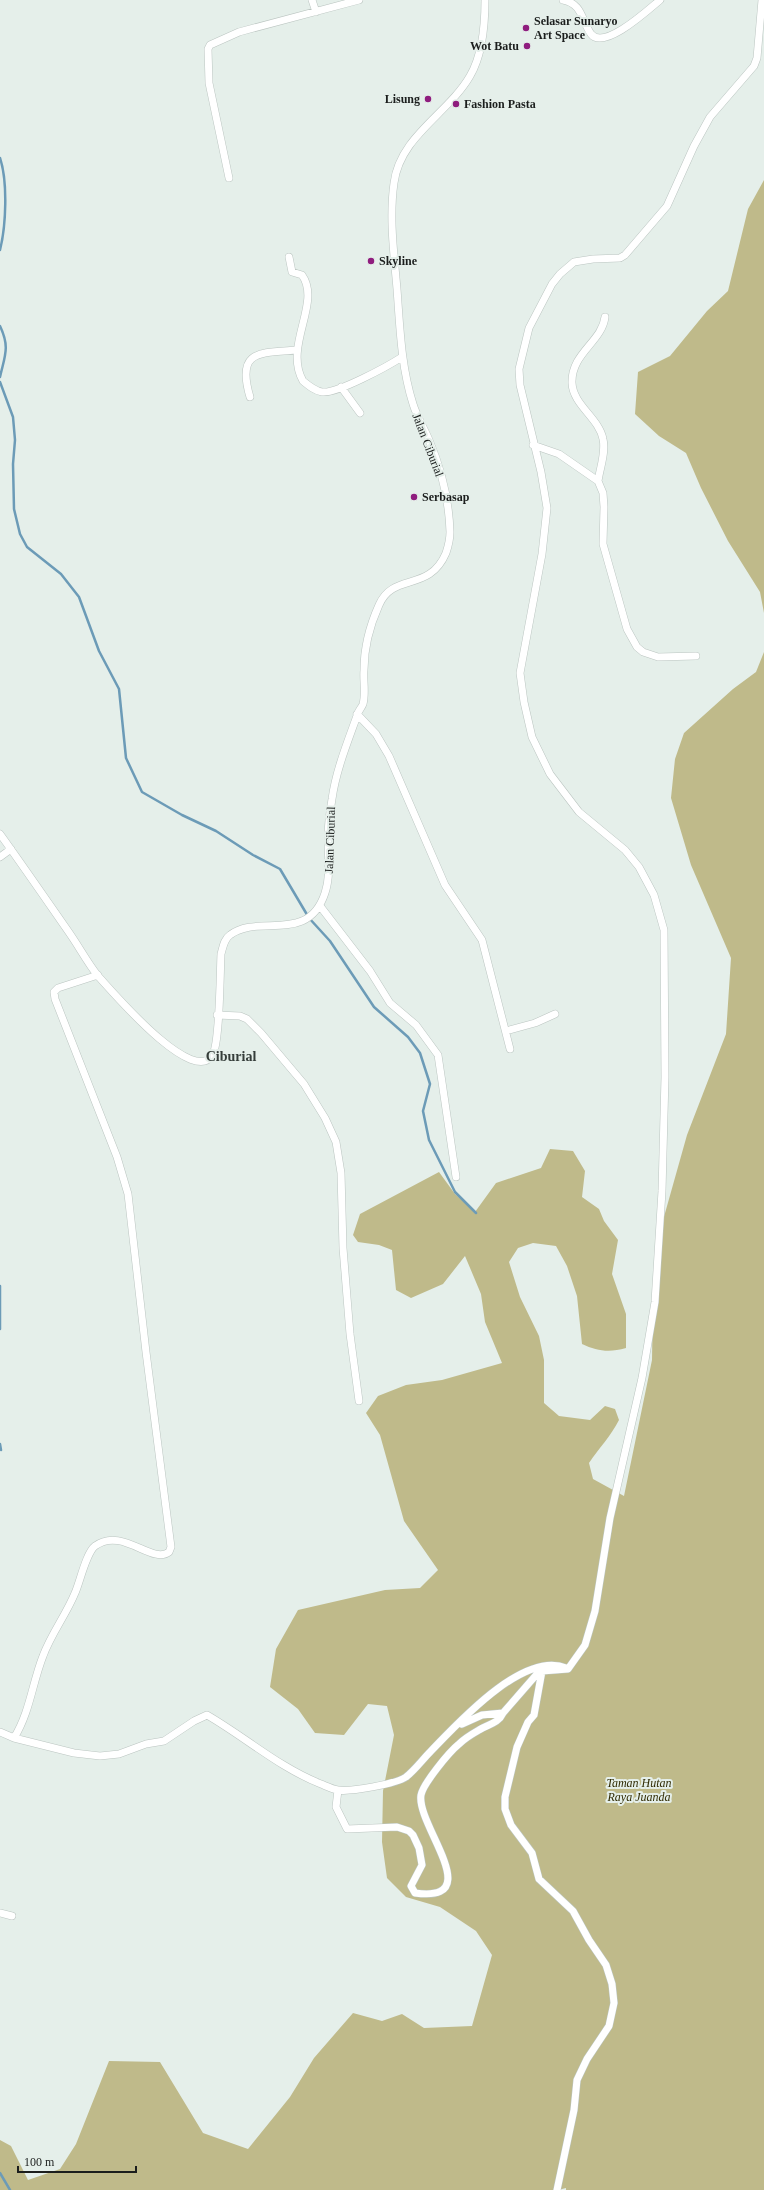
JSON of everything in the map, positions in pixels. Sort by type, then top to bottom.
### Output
[{"type":"street","points":[[312,0],[316,12]]},
{"type":"street","points":[[229,178],[209,83],[208,49],[210,45],[239,32],[359,0]]},
{"type":"street","name":"Jalan Ciburial","points":[[0,834],[98,975],[157,1038],[170,1048],[196,1061],[207,1060],[213,1054],[218,1015],[221,954],[224,943],[229,935],[252,928],[290,925],[304,920],[316,912],[320,906],[329,882],[328,839],[332,794],[347,743],[356,722],[357,714],[363,703],[364,662],[367,645],[379,603],[394,588],[405,583],[419,580],[434,572],[443,559],[450,535],[448,506],[438,464],[413,406],[402,357],[392,234],[393,184],[400,160],[410,144],[458,92],[470,76],[482,46],[485,0]]},
{"type":"street","points":[[563,0],[570,1],[578,6],[591,33],[594,37],[601,38],[625,28],[660,0]]},
{"type":"street","points":[[568,1669],[585,1645],[594,1611],[610,1518],[642,1378],[655,1302],[662,1191],[665,1077],[664,930],[654,895],[639,867],[625,850],[579,812],[550,774],[532,737],[524,702],[520,674],[536,591],[547,522],[541,472],[533,445],[520,385],[519,369],[529,328],[547,291],[560,274],[574,262],[593,259],[620,258],[626,255],[666,206],[705,124],[754,66],[757,58],[762,0]]},
{"type":"street","points":[[289,257],[292,272],[302,275],[307,293],[308,307],[297,342],[297,350],[301,378],[308,385],[324,393],[382,370],[402,357]]},
{"type":"street","points":[[605,317],[604,326],[581,354],[572,375],[575,395],[599,429],[603,439],[598,481],[603,493],[603,544],[631,639],[643,652],[658,657],[696,656]]},
{"type":"street","points":[[250,398],[247,386],[246,368],[251,359],[260,354],[297,350]]},
{"type":"street","points":[[341,387],[360,414]]},
{"type":"street","points":[[533,445],[559,454],[598,481]]},
{"type":"street","points":[[357,714],[376,734],[389,756],[445,885],[482,940],[498,1008],[506,1031],[510,1049]]},
{"type":"street","points":[[0,857],[11,849]]},
{"type":"street","points":[[320,906],[370,971],[390,1003],[416,1025],[436,1050],[456,1177]]},
{"type":"street","points":[[14,1738],[28,1712],[43,1655],[74,1596],[91,1550],[100,1543],[114,1540],[123,1540],[144,1551],[164,1554],[169,1552],[172,1547],[145,1344],[128,1194],[117,1157],[88,1078],[69,1037],[55,1000],[54,992],[58,988],[98,975]]},
{"type":"street","points":[[506,1031],[535,1023],[555,1014]]},
{"type":"street","points":[[218,1015],[240,1016],[247,1020],[261,1033],[304,1084],[325,1118],[336,1142],[341,1173],[343,1248],[350,1334],[359,1401]]},
{"type":"street","points":[[0,1732],[14,1738],[74,1752],[100,1756],[119,1754],[146,1744],[164,1742],[194,1721],[207,1715],[306,1778],[338,1790],[393,1783],[405,1778],[453,1729],[505,1682],[542,1665],[556,1664],[568,1669]]},
{"type":"street","points":[[338,1790],[336,1807],[347,1829],[397,1827],[409,1831],[413,1835],[419,1848],[422,1865],[411,1886],[415,1893],[435,1894],[444,1889],[449,1878],[447,1866],[424,1816],[420,1802],[421,1793],[438,1767],[458,1744],[481,1728],[500,1719],[503,1713],[537,1674],[542,1671],[568,1669]]},
{"type":"street","points":[[542,1671],[534,1715],[528,1722],[517,1747],[505,1797],[505,1809],[511,1825],[532,1853],[539,1879],[573,1911],[586,1936],[606,1965],[612,1984],[614,2003],[609,2026],[592,2052],[577,2080],[574,2110],[556,2190]]},
{"type":"street","points":[[453,1729],[482,1715],[503,1713]]},
{"type":"street","points":[[0,1913],[12,1916]]},
{"type":"green space","points":[[764,180],[764,613],[760,592],[728,541],[701,488],[686,453],[659,436],[635,414],[638,372],[670,356],[707,311],[728,291],[748,209]]},
{"type":"green space","name":"Taman Hutan Raya Juanda","points":[[764,652],[764,2190],[566,2190],[566,2188],[558,2190],[0,2190],[0,2140],[11,2146],[28,2180],[60,2169],[76,2144],[109,2061],[160,2062],[203,2133],[248,2149],[290,2097],[314,2058],[353,2013],[382,2021],[402,2014],[424,2028],[472,2026],[492,1955],[476,1931],[440,1907],[406,1897],[387,1878],[382,1842],[383,1791],[394,1735],[387,1706],[368,1704],[344,1735],[315,1733],[298,1709],[270,1687],[276,1649],[298,1610],[385,1590],[420,1588],[438,1570],[404,1521],[380,1435],[366,1413],[378,1396],[406,1385],[442,1380],[502,1363],[485,1322],[481,1294],[465,1256],[443,1284],[411,1298],[396,1290],[392,1250],[379,1245],[358,1242],[353,1235],[360,1214],[439,1172],[455,1194],[475,1212],[496,1183],[541,1168],[550,1149],[573,1151],[585,1171],[582,1197],[599,1209],[604,1221],[618,1240],[612,1274],[626,1314],[626,1348],[603,1350],[582,1344],[577,1296],[567,1266],[556,1246],[533,1243],[518,1248],[509,1262],[520,1297],[539,1336],[544,1360],[544,1403],[559,1416],[590,1420],[605,1406],[615,1409],[619,1420],[589,1463],[593,1479],[624,1496],[652,1360],[653,1297],[660,1231],[687,1135],[726,1034],[731,958],[691,865],[671,798],[675,759],[684,733],[733,689],[756,672]]},
{"type":"waterway","points":[[0,158],[3,168],[5,191],[4,229],[0,250]]},
{"type":"waterway","points":[[0,326],[6,346],[0,377]]},
{"type":"waterway","points":[[0,382],[13,417],[15,440],[13,464],[14,509],[20,534],[27,547],[61,574],[79,597],[99,651],[119,689],[126,758],[142,792],[182,815],[216,831],[253,855],[280,869],[309,918],[330,941],[374,1007],[408,1037],[420,1053],[430,1084],[423,1111],[429,1140],[455,1192],[476,1213]]},
{"type":"waterway","points":[[0,1286],[0,1329]]},
{"type":"waterway","points":[[0,1444],[1,1450]]},
{"type":"waterway","points":[[0,2173],[10,2190]]},
{"type":"place","name":"Selasar Sunaryo Art Space","points":[[526,28]]},
{"type":"place","name":"Wot Batu","points":[[527,46]]},
{"type":"place","name":"Lisung","points":[[428,99]]},
{"type":"place","name":"Fashion Pasta","points":[[456,104]]},
{"type":"place","name":"Skyline","points":[[371,261]]},
{"type":"place","name":"Serbasap","points":[[414,497]]},
{"type":"district","name":"Ciburial","points":[[231,1056]]}]
